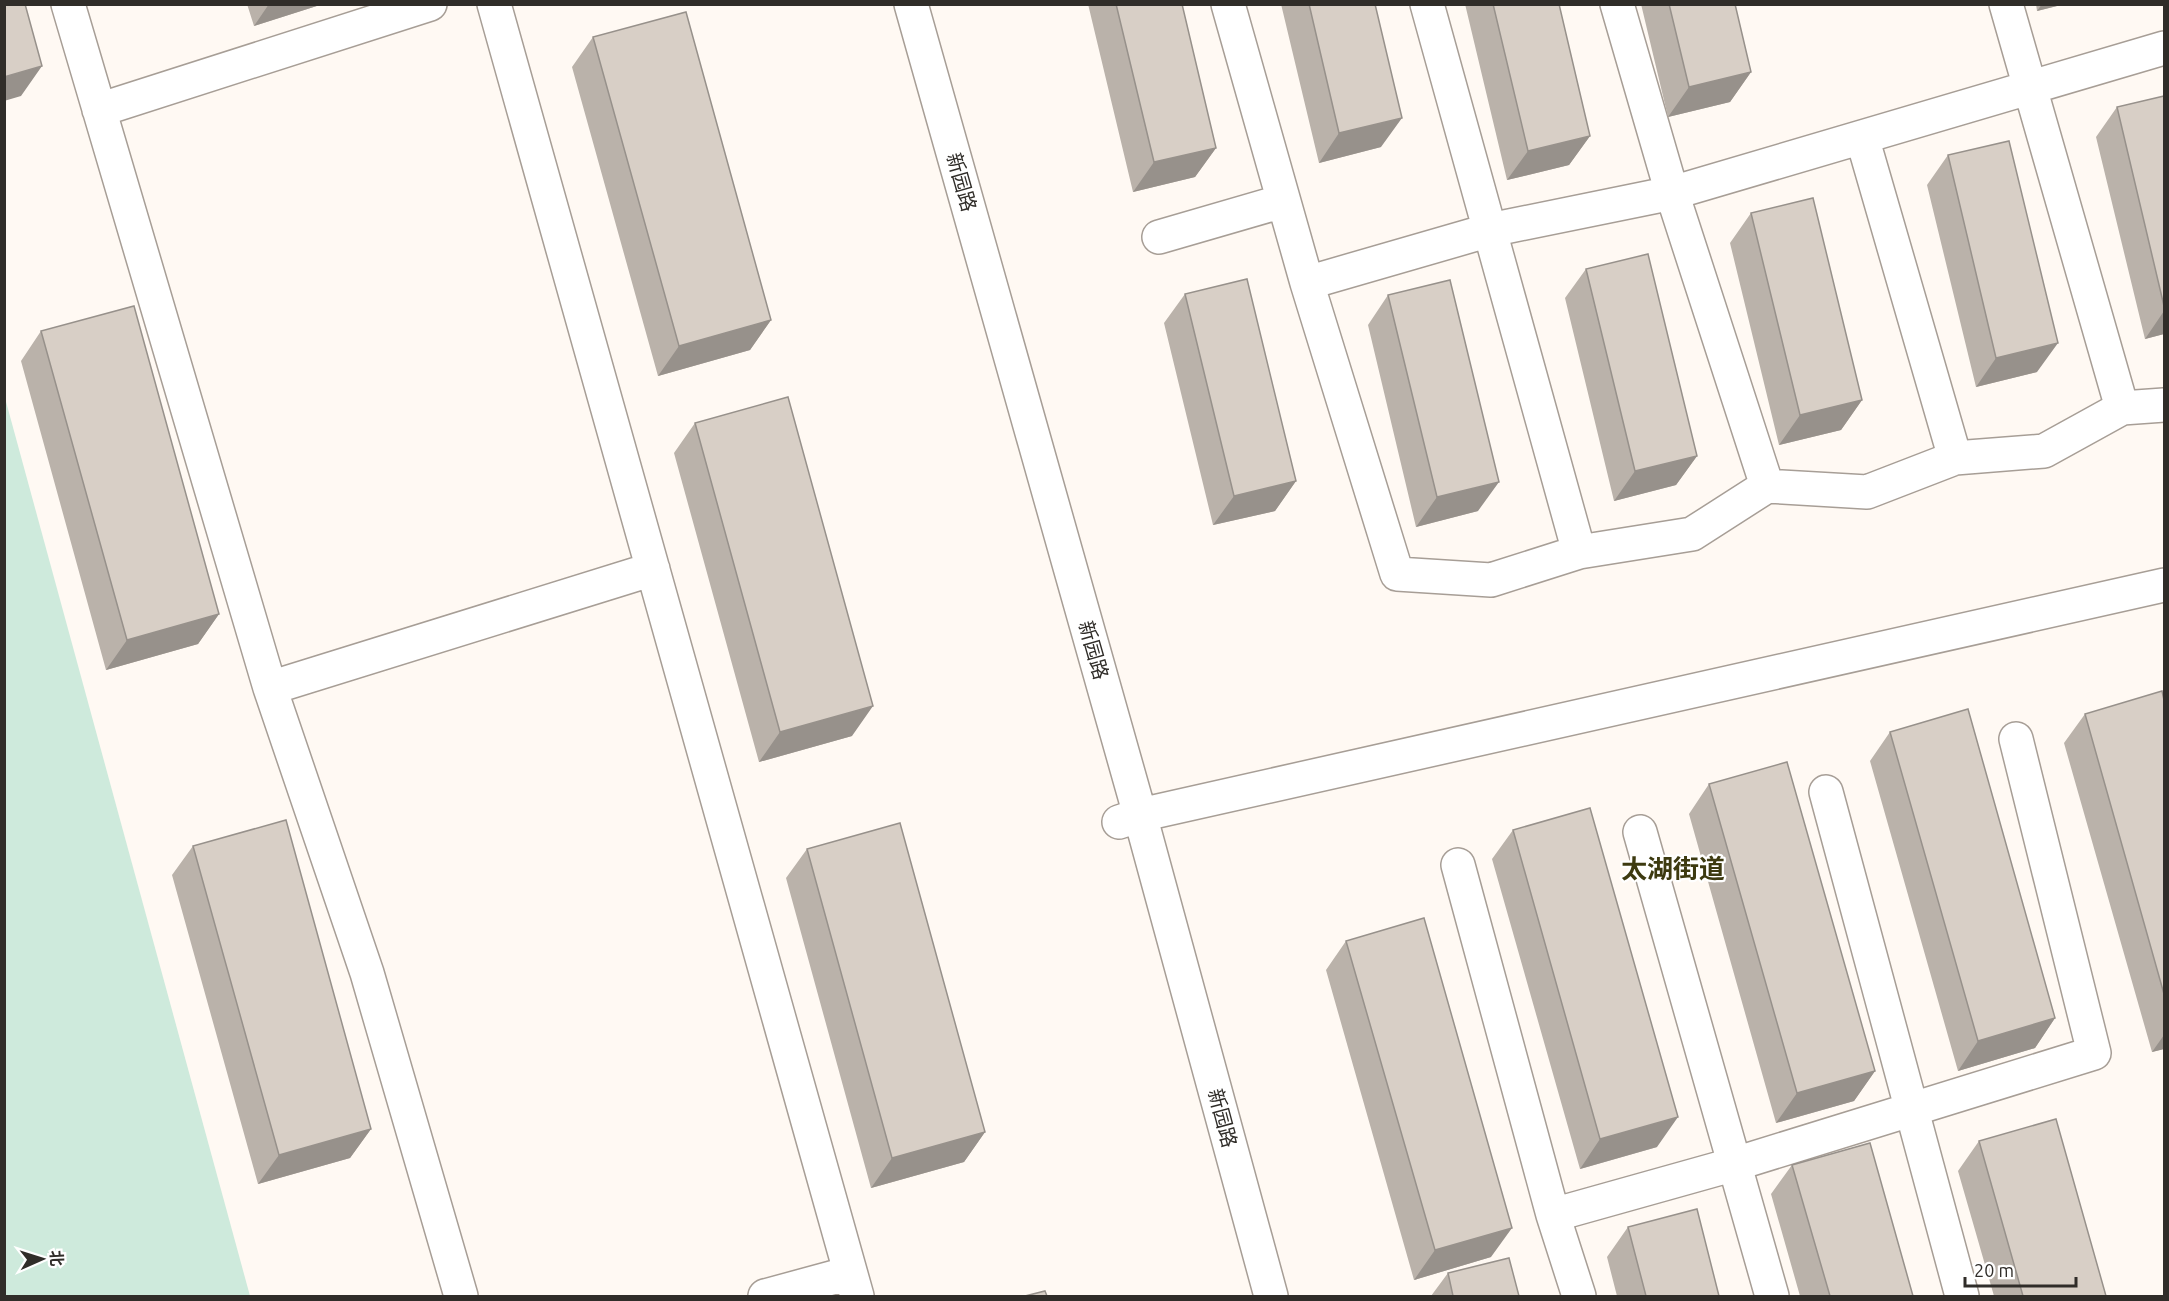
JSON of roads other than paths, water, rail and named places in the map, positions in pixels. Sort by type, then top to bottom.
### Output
[{"type":"street","points":[[68,4],[270,688],[367,973],[461,1296]]},
{"type":"street","points":[[99,110],[430,4]]},
{"type":"street","points":[[494,4],[853,1285],[765,1296]]},
{"type":"street","name":"新园路","points":[[897,4],[1130,818],[1271,1296]]},
{"type":"street","name":"新园路","points":[[911,4],[1256,1296]]},
{"type":"street","points":[[1228,4],[1307,283],[1397,574],[1491,580],[1579,552],[1692,534],[1767,486],[1866,492],[1955,458],[2044,451],[2122,408],[2164,405]]},
{"type":"street","points":[[1427,4],[1579,552]]},
{"type":"street","points":[[1617,4],[1672,193],[1767,486]]},
{"type":"street","points":[[2006,4],[2122,408]]},
{"type":"street","points":[[1307,283],[1490,231],[1672,193],[2164,48]]},
{"type":"street","points":[[1862,137],[1955,458]]},
{"type":"street","points":[[1159,237],[1283,201]]},
{"type":"street","points":[[270,688],[653,569]]},
{"type":"street","points":[[1130,818],[2164,585]]},
{"type":"street","points":[[1553,1215],[1734,1164],[2094,1053],[2016,739]]},
{"type":"street","points":[[1826,792],[1962,1296]]},
{"type":"street","points":[[1640,832],[1772,1296]]},
{"type":"street","points":[[1458,865],[1553,1215],[1579,1296]]},
{"type":"district","name":"太湖街道","points":[[1673,868]]}]
